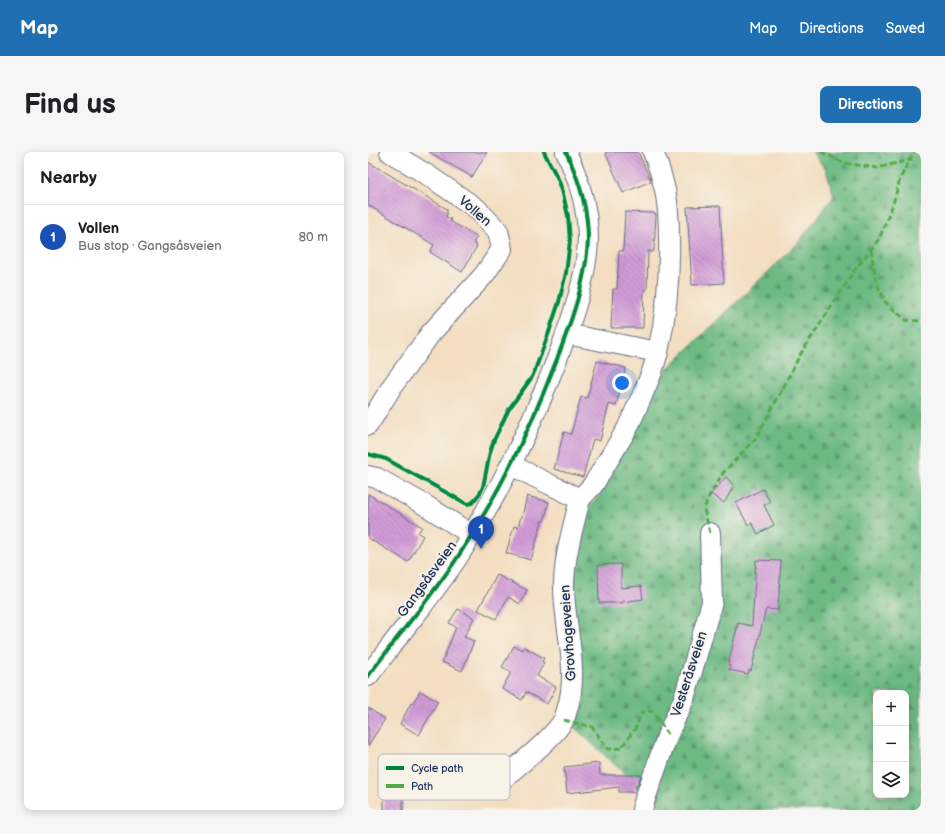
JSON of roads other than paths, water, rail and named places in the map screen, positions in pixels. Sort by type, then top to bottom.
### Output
[{"type":"street","name":"Vollen","points":[[368,425],[393,385],[431,333],[484,275],[502,249],[498,231],[476,208],[390,152]]},
{"type":"street","name":"Gangsåsveien","points":[[368,676],[436,587],[484,516],[511,465],[548,384],[575,307],[582,281],[588,240],[587,219],[583,197],[576,174],[566,152]]},
{"type":"street","name":"Grovhageveien","points":[[510,772],[555,732],[564,720],[572,688],[572,667],[564,585],[569,546],[580,499],[593,485],[627,428],[652,372],[664,327],[668,302],[669,221],[665,191],[653,152]]},
{"type":"street","points":[[566,334],[658,352]]},
{"type":"street","points":[[511,465],[580,499]]},
{"type":"street","points":[[368,476],[377,478],[425,505],[472,535]]},
{"type":"street","name":"Vesteråsveien","points":[[642,810],[668,734],[684,698],[712,602],[710,533]]},
{"type":"place","name":"Vollen","points":[[481,549]]}]
